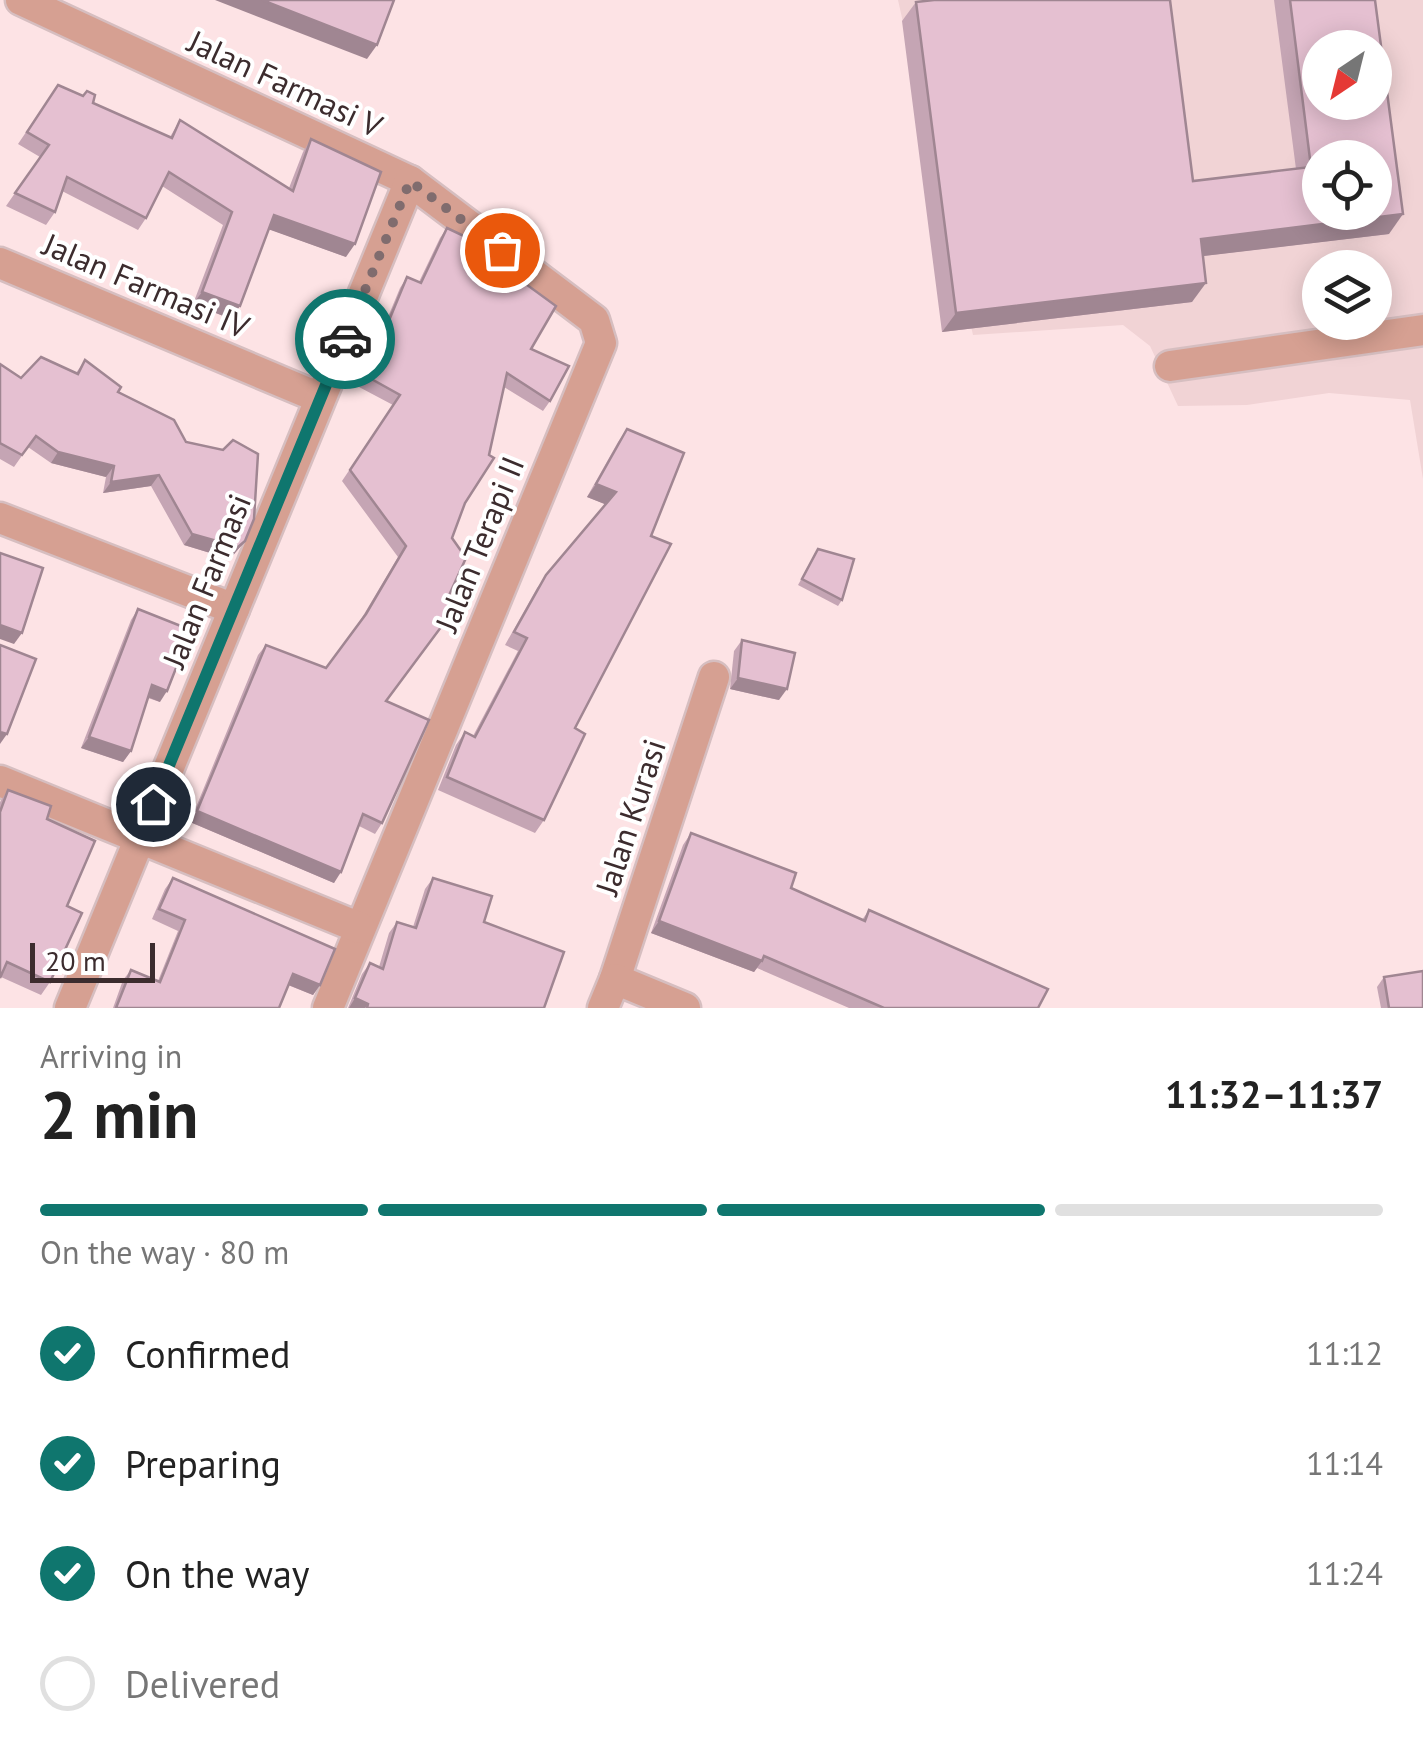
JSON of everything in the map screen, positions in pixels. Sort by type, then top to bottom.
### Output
[{"type":"street","name":"Jalan Farmasi V","points":[[21,0],[410,181]]},
{"type":"street","name":"Jalan Farmasi","points":[[70,1008],[410,181]]},
{"type":"street","name":"Jalan Terapi II","points":[[328,1008],[601,343],[594,320],[410,181]]},
{"type":"street","name":"Jalan Farmasi IV","points":[[0,263],[320,398]]},
{"type":"street","points":[[1170,366],[1423,330]]},
{"type":"street","points":[[0,518],[234,609]]},
{"type":"street","name":"Jalan Kurasi","points":[[603,1008],[714,677]]},
{"type":"street","points":[[0,781],[360,928]]},
{"type":"street","points":[[615,979],[684,1008]]},
{"type":"shaded area","points":[[898,0],[1423,0],[1423,479],[1410,400],[1329,393],[1247,405],[1178,406],[1150,346],[1123,325],[973,335]]},
{"type":"building","points":[[262,0],[394,0],[377,45]]},
{"type":"building","points":[[1170,0],[1193,181],[1302,168],[1302,226],[1201,239],[1206,283],[956,313],[916,2]]},
{"type":"building","points":[[1290,0],[1375,0],[1379,30],[1302,30],[1302,95]]},
{"type":"building","points":[[58,85],[83,96],[87,91],[95,95],[93,103],[172,138],[180,120],[293,191],[311,139],[381,172],[355,244],[274,215],[240,306],[202,292],[232,212],[169,172],[146,218],[67,177],[55,212],[15,193],[49,145],[27,132]]},
{"type":"building","points":[[1305,120],[1391,120],[1403,214],[1392,215],[1392,140],[1308,140]]},
{"type":"building","points":[[447,228],[485,246],[482,252],[556,306],[531,349],[569,366],[550,401],[507,373],[489,455],[494,458],[465,503],[452,538],[466,558],[446,602],[456,607],[386,701],[429,720],[382,823],[363,814],[341,872],[197,811],[266,645],[326,668],[366,614],[406,546],[350,470],[400,395],[366,376],[407,277],[421,283]]},
{"type":"building","points":[[41,357],[78,374],[85,360],[121,387],[118,392],[174,420],[186,442],[223,450],[233,440],[258,454],[254,519],[245,541],[238,547],[192,534],[159,475],[111,482],[114,466],[58,452],[36,436],[22,455],[0,443],[0,364],[21,378]]},
{"type":"building","points":[[627,429],[684,453],[651,536],[671,544],[575,728],[585,734],[544,820],[447,777],[465,732],[475,737],[527,638],[514,632],[546,575],[616,492],[596,484]]},
{"type":"building","points":[[818,549],[854,559],[842,600],[802,579]]},
{"type":"building","points":[[0,553],[43,568],[22,633],[0,625]]},
{"type":"building","points":[[138,609],[191,630],[167,691],[152,685],[131,751],[89,737]]},
{"type":"building","points":[[742,640],[795,653],[787,689],[738,678]]},
{"type":"building","points":[[0,645],[36,659],[7,734],[0,732]]},
{"type":"building","points":[[8,790],[51,806],[47,819],[95,841],[67,906],[82,913],[50,982],[7,962],[0,978],[0,812]]},
{"type":"building","points":[[691,833],[796,873],[791,888],[865,921],[869,910],[1048,989],[1038,1008],[884,1008],[764,956],[762,961],[659,921]]},
{"type":"building","points":[[173,878],[335,949],[320,985],[293,974],[279,1008],[116,1008],[131,970],[160,982],[185,920],[159,909]]},
{"type":"building","points":[[433,878],[492,896],[484,922],[564,952],[544,1008],[367,1008],[368,1004],[355,998],[370,963],[383,969],[397,922],[416,928]]},
{"type":"building","points":[[1423,971],[1423,1008],[1389,1008],[1384,977]]},
{"type":"way so far","points":[[345,339],[410,181],[502,250]]},
{"type":"route","points":[[153,804],[345,339]]}]
